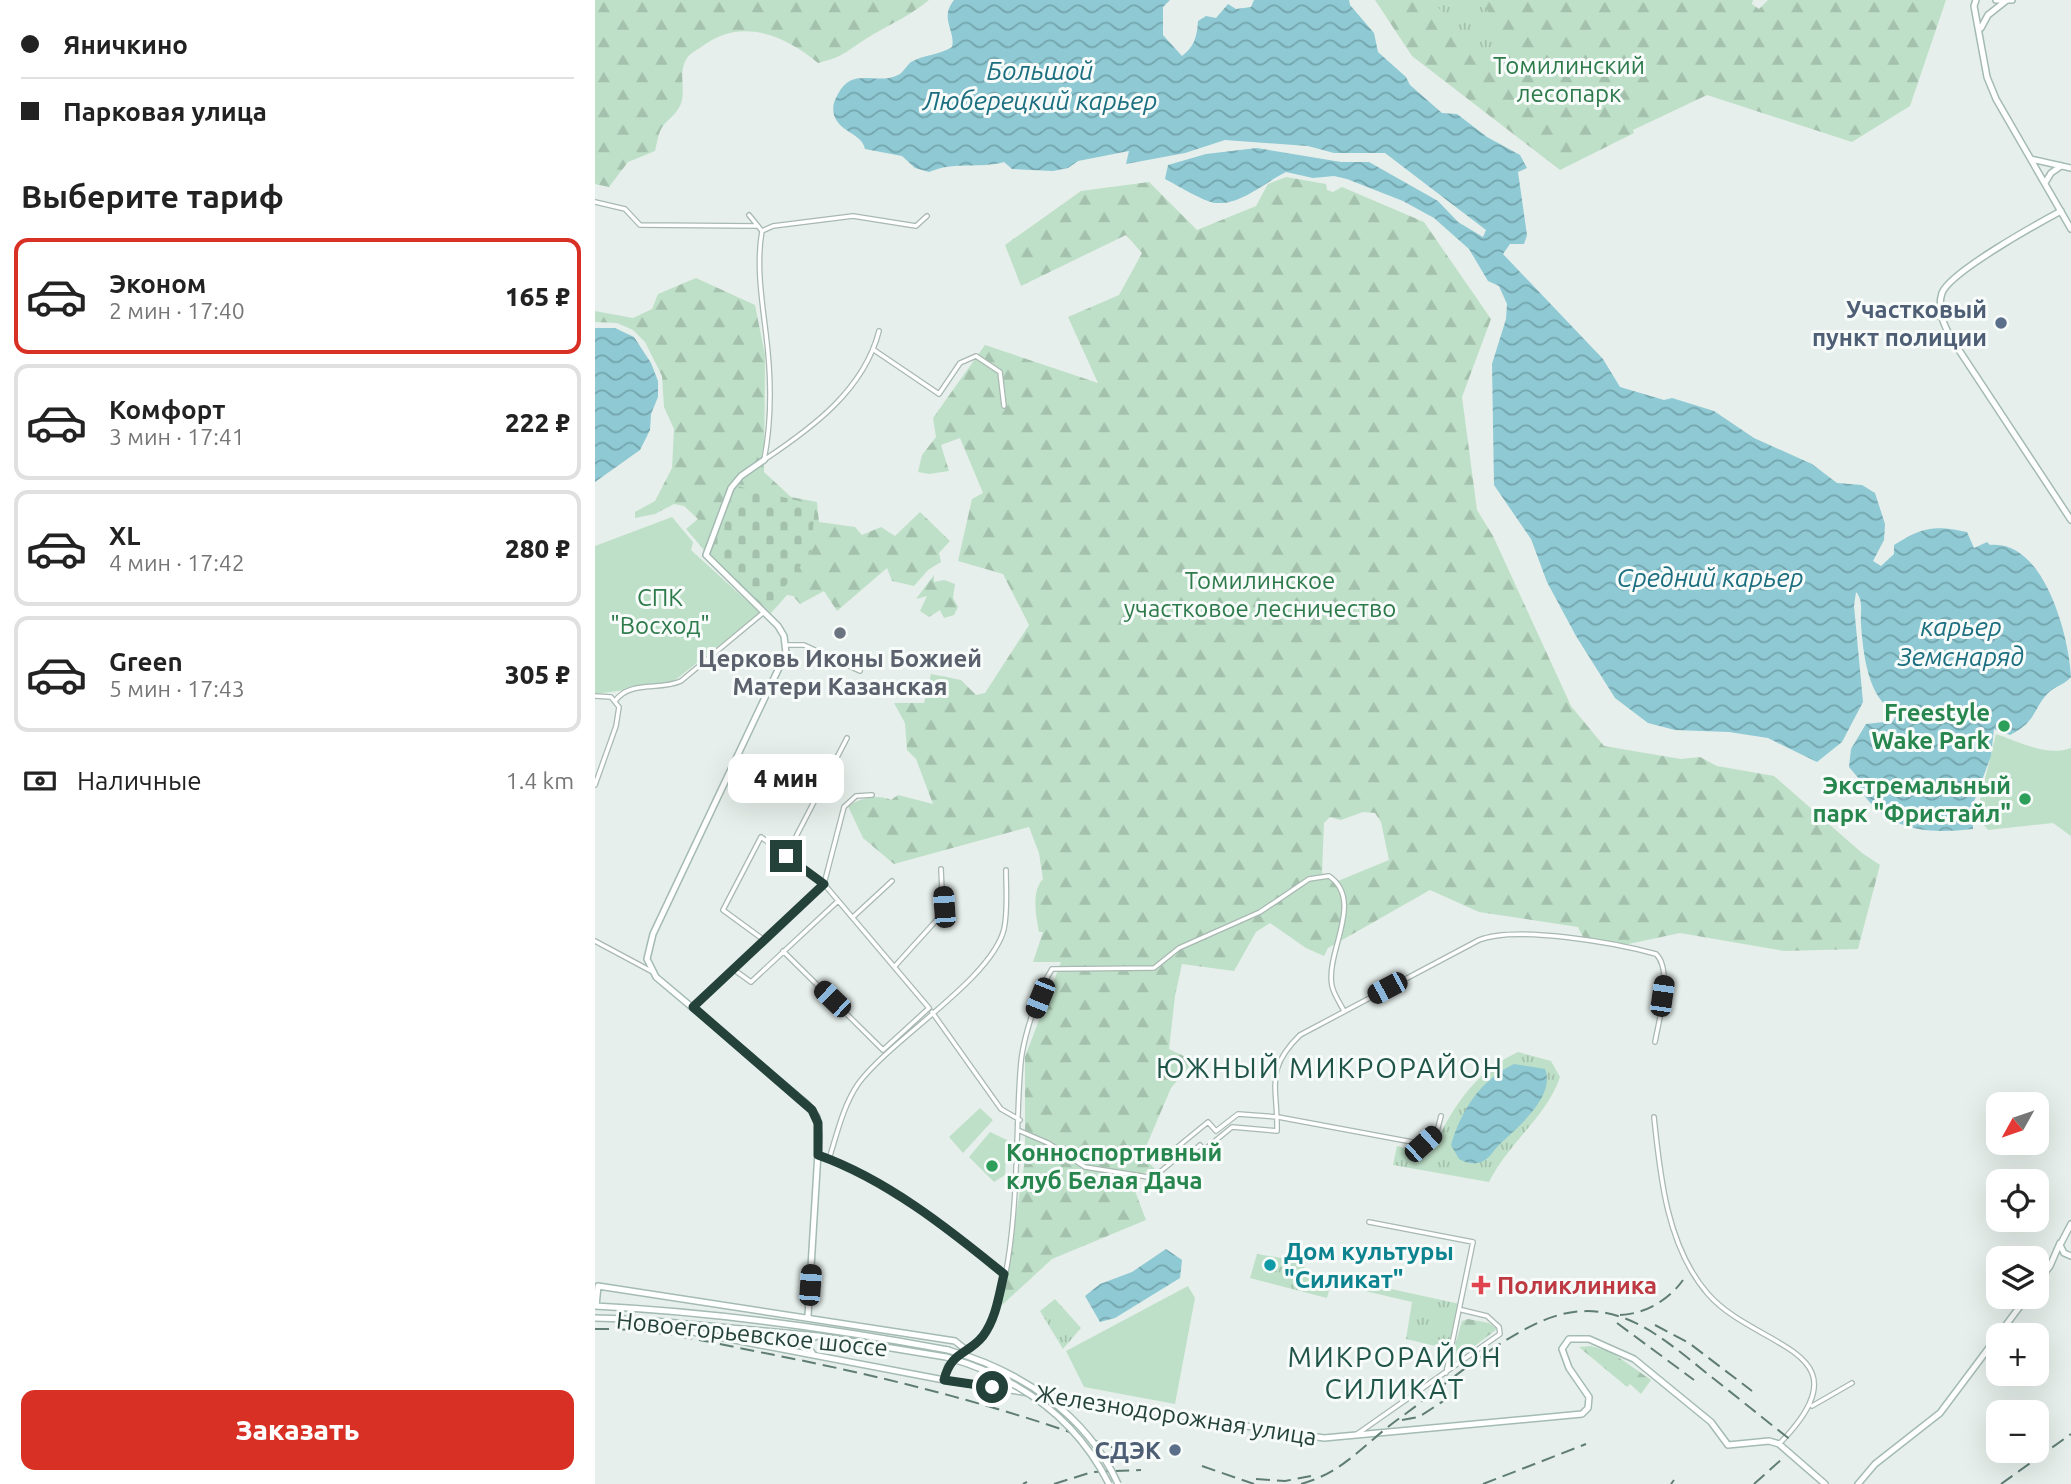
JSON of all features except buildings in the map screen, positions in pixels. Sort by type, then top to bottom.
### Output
[{"type":"street","points":[[1976,0],[1987,78],[2071,229]]},
{"type":"street","points":[[1980,31],[1991,12],[1994,0],[2010,0]]},
{"type":"street","points":[[1977,12],[1991,12],[2010,0]]},
{"type":"street","points":[[2031,159],[2071,168]]},
{"type":"street","points":[[2045,183],[2051,173],[2061,166]]},
{"type":"street","points":[[595,202],[625,209],[640,225],[757,226]]},
{"type":"street","points":[[2060,211],[1955,276],[1941,296],[1941,317],[1955,344],[2071,520]]},
{"type":"street","points":[[749,215],[762,231],[762,305],[768,365],[768,423],[764,460]]},
{"type":"street","points":[[762,231],[773,226],[853,216],[915,226],[927,216]]},
{"type":"street","points":[[1888,312],[1941,317]]},
{"type":"street","points":[[651,971],[647,959],[653,934],[782,665],[786,645],[778,626],[706,555],[731,488],[741,475],[805,432],[844,397],[874,350],[879,331]]},
{"type":"street","points":[[874,350],[939,394],[960,363],[976,356],[1000,372],[1004,406]]},
{"type":"street","points":[[615,701],[627,689],[666,687],[681,681],[764,611]]},
{"type":"street","points":[[786,645],[811,647],[860,671]]},
{"type":"street","points":[[595,696],[615,701]]},
{"type":"street","points":[[595,785],[618,714],[615,701]]},
{"type":"street","points":[[786,856],[847,738]]},
{"type":"street","points":[[693,1007],[824,884],[844,807],[856,796],[872,795]]},
{"type":"street","points":[[764,940],[723,910],[761,837],[824,884],[839,900],[930,1010],[1001,1109],[1020,1120]]},
{"type":"street","points":[[895,966],[943,913],[941,869]]},
{"type":"street","points":[[783,951],[883,1051],[978,971],[1003,932],[1006,870]]},
{"type":"street","points":[[944,1380],[948,1366],[965,1349],[974,1345],[989,1328],[1004,1274],[1016,1197],[1020,1131],[1019,1080],[1028,1029],[1052,969],[1154,968],[1179,948],[1237,925],[1320,875],[1335,880],[1344,904],[1331,985],[1345,1011]]},
{"type":"street","points":[[853,917],[892,881]]},
{"type":"street","points":[[733,969],[751,982],[839,900]]},
{"type":"street","points":[[1441,1116],[1437,1131],[1423,1144],[1277,1117],[1238,1114],[1216,1131],[1208,1122],[1175,1149],[1178,1157],[1183,1160],[1200,1145],[1204,1150],[1232,1127],[1277,1131],[1277,1117],[1275,1086],[1278,1061],[1300,1035],[1495,934],[1532,933],[1653,953],[1660,957],[1665,974],[1655,1042]]},
{"type":"street","points":[[595,940],[651,971],[812,1110],[818,1123],[818,1155],[808,1316]]},
{"type":"street","points":[[829,1159],[846,1107],[860,1082],[930,1010]]},
{"type":"street","points":[[1654,1117],[1668,1210],[1694,1270],[1709,1295],[1800,1356],[1808,1365],[1814,1386],[1810,1407]]},
{"type":"street","points":[[1020,1131],[1048,1143],[1085,1167],[1112,1174],[1155,1176],[1178,1157]]},
{"type":"street","points":[[818,1155],[936,1219],[1004,1274]]},
{"type":"street","points":[[1369,1223],[1473,1242],[1446,1373]]},
{"type":"street","points":[[2050,1266],[2071,1224]]},
{"type":"street","points":[[2060,1243],[2062,1251],[2070,1256]]},
{"type":"street","points":[[2050,1266],[2070,1256]]},
{"type":"street","points":[[596,1306],[598,1286],[808,1316],[974,1345]]},
{"type":"street","name":"Новоегорьевское шоссе","points":[[596,1306],[768,1320],[948,1350],[1001,1367],[1049,1398],[1092,1443],[1118,1484]]},
{"type":"street","points":[[1355,1435],[1500,1334],[1499,1326],[1487,1316],[1461,1309]]},
{"type":"street","points":[[1858,1484],[1875,1464],[1940,1413],[2018,1309]]},
{"type":"street","name":"Новоегорьевское шоссе","points":[[595,1318],[818,1336],[946,1357],[997,1374],[1044,1404],[1086,1447],[1109,1484]]},
{"type":"street","name":"Железнодорожная улица","points":[[625,1319],[944,1380],[1324,1438],[1582,1414],[1588,1408],[1589,1397],[1569,1368],[1562,1349],[1566,1340],[1579,1338],[1616,1349],[1634,1359],[1711,1422],[1728,1445],[1769,1441],[1779,1444]]},
{"type":"street","points":[[816,1356],[807,1346],[809,1339],[818,1336]]},
{"type":"street","points":[[957,1342],[965,1349]]},
{"type":"street","points":[[1825,1484],[1779,1444],[1810,1407],[1852,1383]]},
{"type":"green space","points":[[595,0],[929,0],[909,15],[841,55],[818,63],[792,45],[763,33],[734,32],[704,45],[690,54],[684,63],[681,104],[661,129],[655,151],[628,162],[609,187],[595,184]]},
{"type":"green space","name":"Томилинский лесопарк","points":[[1375,0],[1753,0],[1752,4],[1759,9],[1768,0],[1946,0],[1910,106],[1852,142],[1707,95],[1633,130],[1634,133],[1560,170],[1412,56]]},
{"type":"green space","points":[[1459,0],[1479,0],[1518,49],[1487,69],[1437,6]]},
{"type":"green space","name":"Томилинское участковое лесничество","points":[[1286,177],[1326,184],[1327,190],[1333,192],[1342,187],[1424,222],[1491,319],[1462,397],[1477,510],[1493,536],[1571,706],[1604,746],[1681,759],[1700,757],[1717,766],[1774,776],[1862,853],[1880,865],[1858,949],[1784,951],[1680,933],[1619,946],[1585,941],[1578,927],[1479,912],[1430,890],[1328,948],[1324,956],[1306,948],[1270,923],[1256,932],[1234,971],[1182,964],[1169,1049],[1194,1061],[1171,1088],[1142,1156],[1155,1169],[1130,1178],[1146,1220],[1052,1259],[1001,1306],[1025,1160],[1025,1057],[1061,962],[1033,962],[1043,932],[1039,932],[1035,904],[1037,890],[1043,879],[1039,853],[1029,827],[894,864],[863,838],[848,806],[869,798],[891,800],[898,795],[933,804],[916,759],[907,750],[905,723],[894,703],[924,703],[931,674],[961,680],[976,695],[985,693],[1029,625],[1003,574],[958,561],[972,499],[983,493],[960,438],[941,445],[949,471],[929,474],[918,472],[922,455],[936,437],[933,418],[985,345],[1098,383],[1068,317],[1119,295],[1142,253],[1126,235],[1021,286],[1005,245],[1081,191],[1149,182],[1197,230],[1256,206],[1268,184]],"holes":[[[1363,812],[1375,813],[1381,822],[1389,860],[1333,883],[1322,873],[1324,823],[1330,817],[1341,820]]]},
{"type":"green space","points":[[696,278],[755,305],[765,355],[764,472],[791,497],[817,502],[819,522],[855,527],[862,535],[881,527],[895,536],[920,512],[950,541],[939,553],[941,562],[928,570],[914,586],[892,581],[887,568],[837,611],[824,591],[800,604],[793,596],[787,595],[771,613],[711,558],[686,529],[698,519],[684,506],[674,504],[655,514],[635,518],[635,512],[655,501],[672,468],[674,429],[664,407],[662,376],[645,342],[633,330],[617,323],[595,322],[595,311],[633,318],[652,309],[658,294]]},
{"type":"green space","points":[[737,486],[815,505],[811,552],[768,609],[712,557],[711,550]]},
{"type":"green space","name":"СПК \"Восход\"","points":[[672,517],[693,542],[691,550],[759,612],[758,615],[670,684],[595,694],[595,546]]},
{"type":"green space","points":[[934,575],[934,582],[944,580],[955,584],[953,598],[958,607],[954,615],[944,618],[940,610],[929,617],[920,611],[927,596],[916,599]]},
{"type":"green space","name":"Экстремальный парк \"Фристайл\"","points":[[1996,734],[2043,750],[2071,748],[2071,836],[2053,823],[1988,830],[1976,816]]},
{"type":"green space","points":[[1518,1052],[1551,1061],[1560,1077],[1546,1105],[1506,1155],[1489,1182],[1393,1165],[1397,1146],[1430,1154],[1455,1108],[1475,1082]]},
{"type":"green space","points":[[980,1108],[993,1120],[963,1153],[949,1137]]},
{"type":"green space","name":"Конноспортивный клуб Белая Дача","points":[[990,1132],[1007,1140],[1005,1175],[994,1182],[969,1157]]},
{"type":"green space","points":[[1257,1254],[1306,1262],[1304,1270],[1460,1304],[1448,1349],[1406,1339],[1412,1302],[1331,1283],[1327,1298],[1250,1278]]},
{"type":"green space","points":[[1188,1286],[1195,1298],[1175,1404],[1084,1387],[1066,1351]]},
{"type":"green space","points":[[1055,1299],[1081,1328],[1063,1349],[1040,1311]]},
{"type":"green space","points":[[1468,1319],[1489,1323],[1497,1329],[1455,1361],[1451,1359],[1462,1321]]},
{"type":"green space","points":[[1591,1346],[1611,1352],[1651,1380],[1641,1394],[1630,1384],[1627,1387],[1579,1347]]},
{"type":"water","points":[[954,0],[1170,0],[1163,7],[1163,35],[1182,56],[1194,41],[1198,21],[1206,16],[1216,18],[1228,4],[1236,9],[1251,7],[1254,0],[1349,0],[1350,5],[1374,33],[1378,52],[1406,77],[1410,85],[1442,113],[1457,114],[1487,137],[1520,155],[1527,168],[1518,172],[1527,235],[1524,244],[1510,244],[1503,254],[1603,359],[1620,387],[1664,400],[1672,398],[1714,411],[1754,438],[1812,464],[1837,483],[1862,485],[1875,493],[1885,524],[1884,540],[1873,561],[1881,566],[1894,554],[1894,545],[1921,531],[1937,528],[1967,532],[1974,548],[1987,542],[1990,545],[2009,547],[2025,557],[2039,573],[2059,616],[2071,677],[2048,693],[2030,720],[2019,730],[2010,735],[1994,729],[1991,756],[1972,807],[1973,829],[1925,830],[1897,822],[1872,805],[1861,791],[1860,780],[1849,767],[1851,749],[1866,724],[1893,721],[1897,713],[1887,707],[1873,687],[1862,636],[1861,603],[1856,592],[1854,606],[1863,702],[1842,742],[1817,762],[1768,738],[1729,732],[1675,730],[1648,723],[1615,698],[1576,636],[1547,582],[1531,539],[1494,485],[1492,364],[1506,319],[1507,304],[1499,286],[1488,281],[1469,249],[1434,218],[1403,201],[1334,176],[1313,178],[1286,172],[1244,197],[1225,203],[1198,197],[1165,179],[1168,165],[1206,154],[1257,148],[1341,162],[1369,162],[1438,201],[1458,222],[1483,237],[1486,230],[1385,153],[1334,153],[1308,146],[1225,140],[1185,153],[1126,164],[1129,151],[1078,161],[1068,168],[1053,171],[1012,169],[1004,162],[948,167],[929,172],[915,168],[902,156],[865,149],[860,139],[841,126],[834,115],[834,101],[838,94],[851,80],[891,77],[900,74],[911,62],[952,47],[948,13]]},
{"type":"water","points":[[595,328],[615,328],[634,337],[651,363],[658,381],[658,397],[651,414],[650,430],[640,450],[595,482]]},
{"type":"water","points":[[1514,1064],[1545,1069],[1547,1079],[1540,1100],[1525,1120],[1487,1159],[1472,1163],[1459,1159],[1451,1145],[1466,1109],[1491,1079]]},
{"type":"water","points":[[1166,1249],[1182,1260],[1180,1278],[1115,1318],[1100,1322],[1085,1296],[1100,1284],[1132,1272]]},
{"type":"railway","points":[[1620,1315],[1656,1305],[1671,1294],[1683,1280]]},
{"type":"railway","points":[[1301,1484],[1341,1465],[1467,1367],[1504,1342],[1542,1321],[1567,1313],[1591,1311],[1612,1314],[1653,1332],[1792,1441]]},
{"type":"railway","points":[[1617,1323],[1694,1380]]},
{"type":"railway","points":[[1655,1325],[1689,1343],[1752,1391]]},
{"type":"railway","points":[[595,1329],[677,1336],[854,1372],[949,1395],[1044,1423],[1135,1456]]},
{"type":"railway","points":[[1402,1420],[1419,1417],[1448,1398]]},
{"type":"railway","points":[[2001,1484],[2071,1434]]},
{"type":"railway","points":[[1483,1484],[1586,1444]]},
{"type":"railway","points":[[1754,1484],[1783,1458]]},
{"type":"railway","points":[[1202,1466],[1254,1484]]},
{"type":"railway","points":[[1054,1484],[1092,1472],[1141,1470]]},
{"type":"railway","points":[[1256,1479],[1285,1481],[1311,1476]]},
{"type":"railway","points":[[1671,1484],[1674,1480]]},
{"type":"railway","points":[[1023,1484],[1027,1482]]},
{"type":"place","name":"Участковый пункт полиции","points":[[2001,323]]},
{"type":"place","name":"Церковь Иконы Божией Матери Казанская","points":[[840,633]]},
{"type":"place","name":"Freestyle Wake Park","points":[[2004,726]]},
{"type":"place","name":"Экстремальный парк \"Фристайл\"","points":[[2025,799]]},
{"type":"place","name":"Конноспортивный клуб Белая Дача","points":[[992,1166]]},
{"type":"place","name":"Дом культуры \"Силикат\"","points":[[1270,1265]]},
{"type":"place","name":"Поликлиника","points":[[1481,1285]]},
{"type":"place","name":"СДЭК","points":[[1175,1450]]},
{"type":"district","name":"ЮЖНЫЙ МИКРОРАЙОН","points":[[1330,1067]]},
{"type":"district","name":"МИКРОРАЙОН СИЛИКАТ","points":[[1395,1372]]},
{"type":"route","points":[[786,856],[824,884],[693,1007],[812,1110],[818,1123],[818,1155],[856,1173],[936,1219],[1004,1274],[989,1328],[978,1342],[951,1361],[944,1380],[992,1387]]},
{"type":"water label","name":"Большой Люберецкий карьер","points":[[1040,85]]},
{"type":"water label","name":"Средний карьер","points":[[1710,577]]},
{"type":"water label","name":"карьер Земснаряд","points":[[1961,641]]}]
